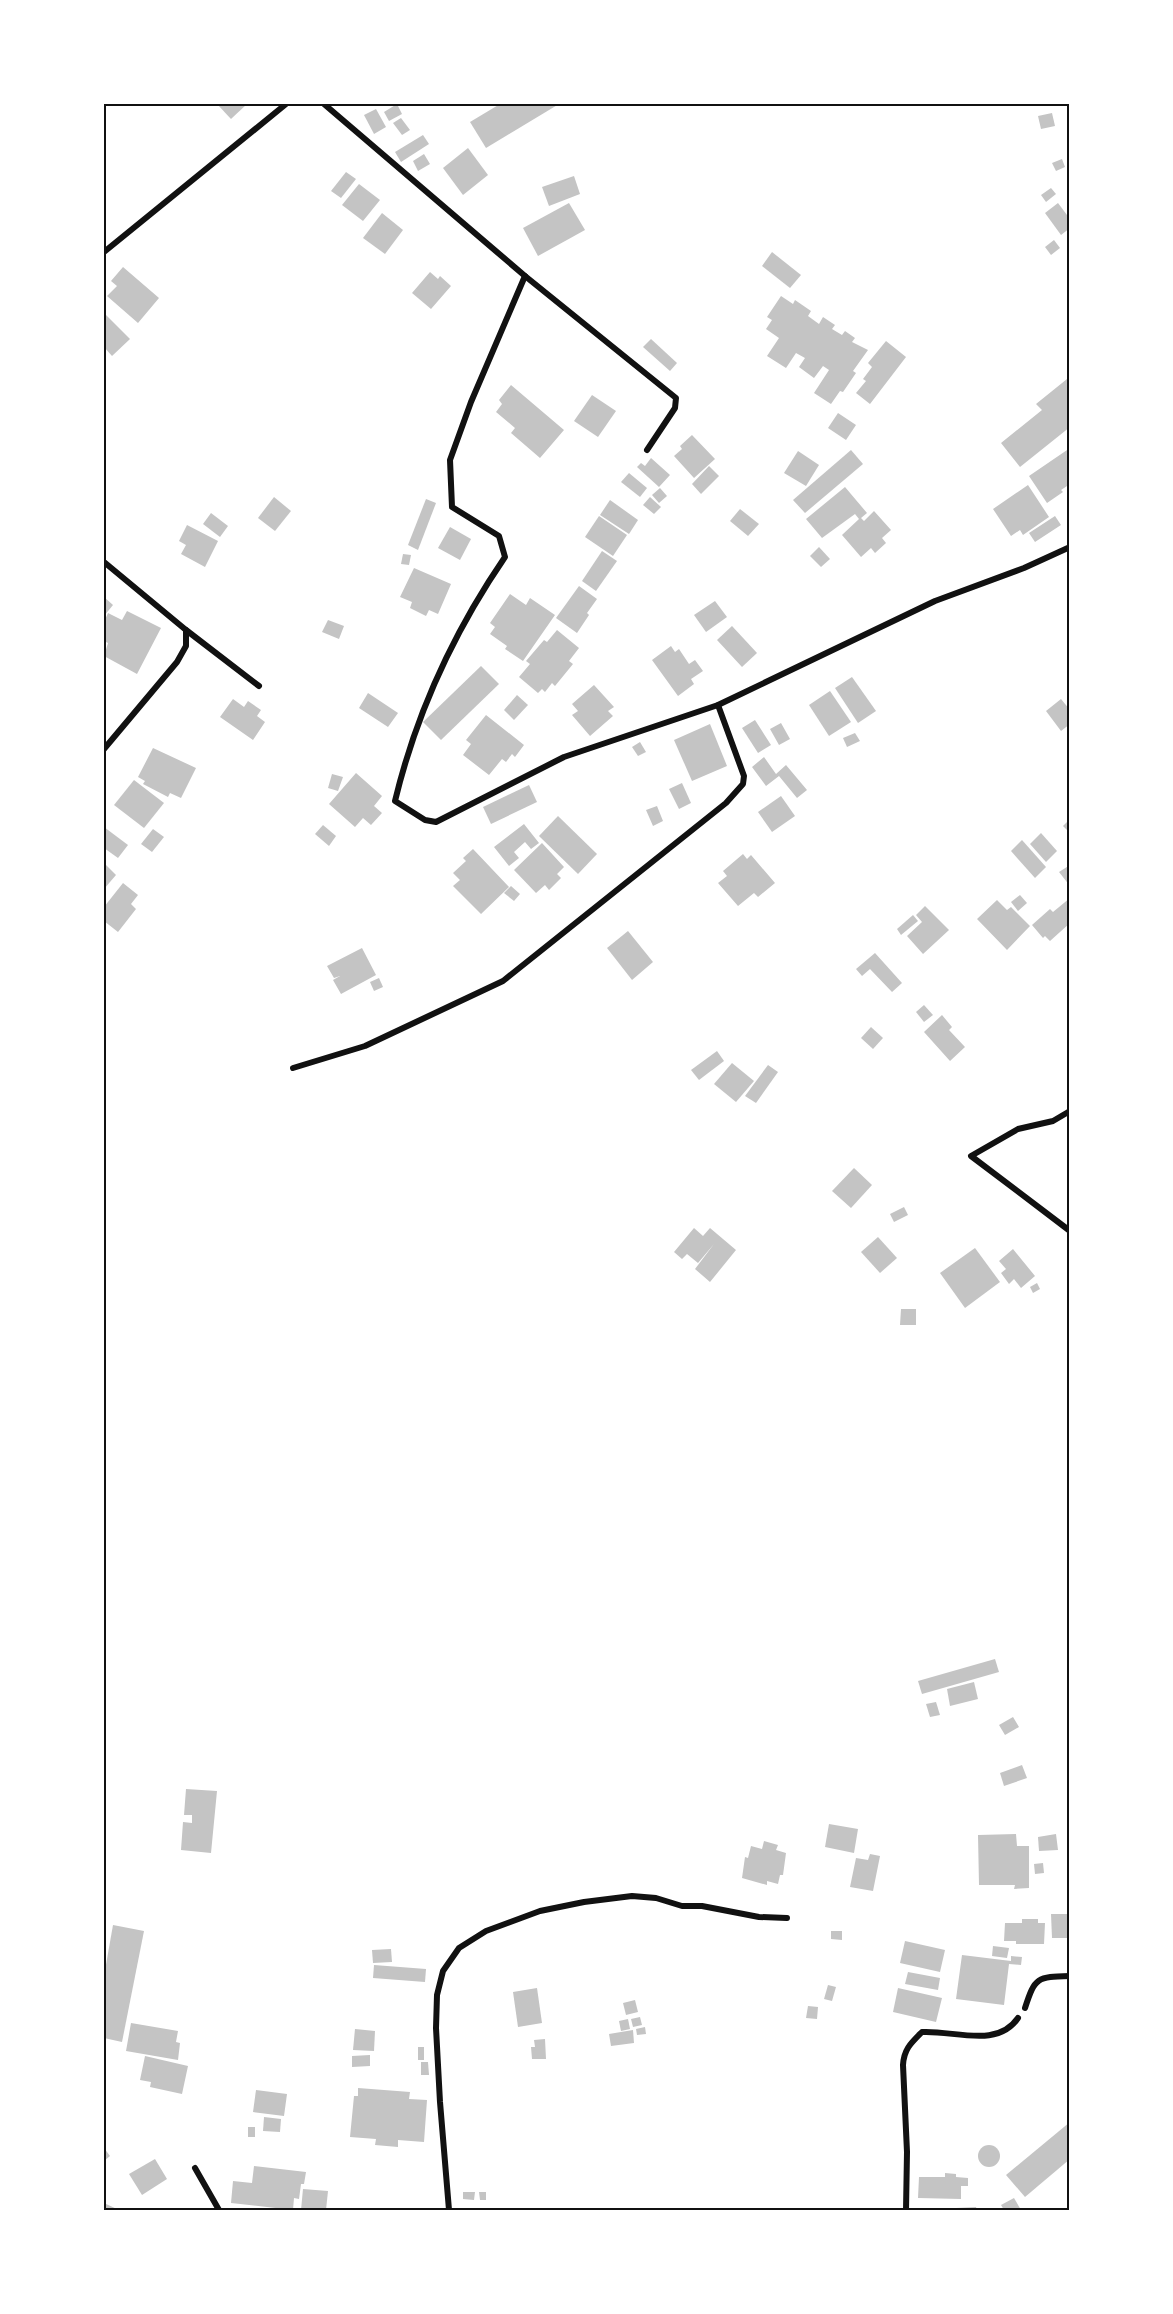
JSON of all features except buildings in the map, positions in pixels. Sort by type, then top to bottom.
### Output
[{"type":"street","points":[[104,252],[286,104]]},
{"type":"street","points":[[324,104],[525,276],[676,398],[675,408],[647,450]]},
{"type":"street","points":[[525,276],[471,402],[450,460],[452,507],[499,536],[505,557],[479,594],[442,668],[404,764],[395,801],[425,820],[436,822],[564,757],[718,705],[935,601],[1024,568],[1070,547]]},
{"type":"street","points":[[104,562],[260,687]]},
{"type":"street","points":[[104,749],[177,662],[186,646],[186,630]]},
{"type":"street","points":[[293,1068],[365,1046],[503,981],[726,803],[743,784],[744,776],[718,705]]},
{"type":"street","points":[[1070,1111],[1053,1121],[1018,1129],[971,1156],[1070,1231]]},
{"type":"street","points":[[449,2211],[440,2102],[437,2006],[443,1971],[459,1948],[486,1931],[540,1911],[584,1902],[632,1896],[656,1898],[682,1906],[702,1906],[759,1917],[787,1918]]},
{"type":"street","points":[[1025,2008],[1032,1986],[1041,1978],[1070,1976]]},
{"type":"street","points":[[906,2211],[907,2152],[903,2065],[904,2054],[909,2044],[922,2032],[993,2036],[1012,2028],[1018,2018]]},
{"type":"street","points":[[195,2168],[219,2211]]}]
